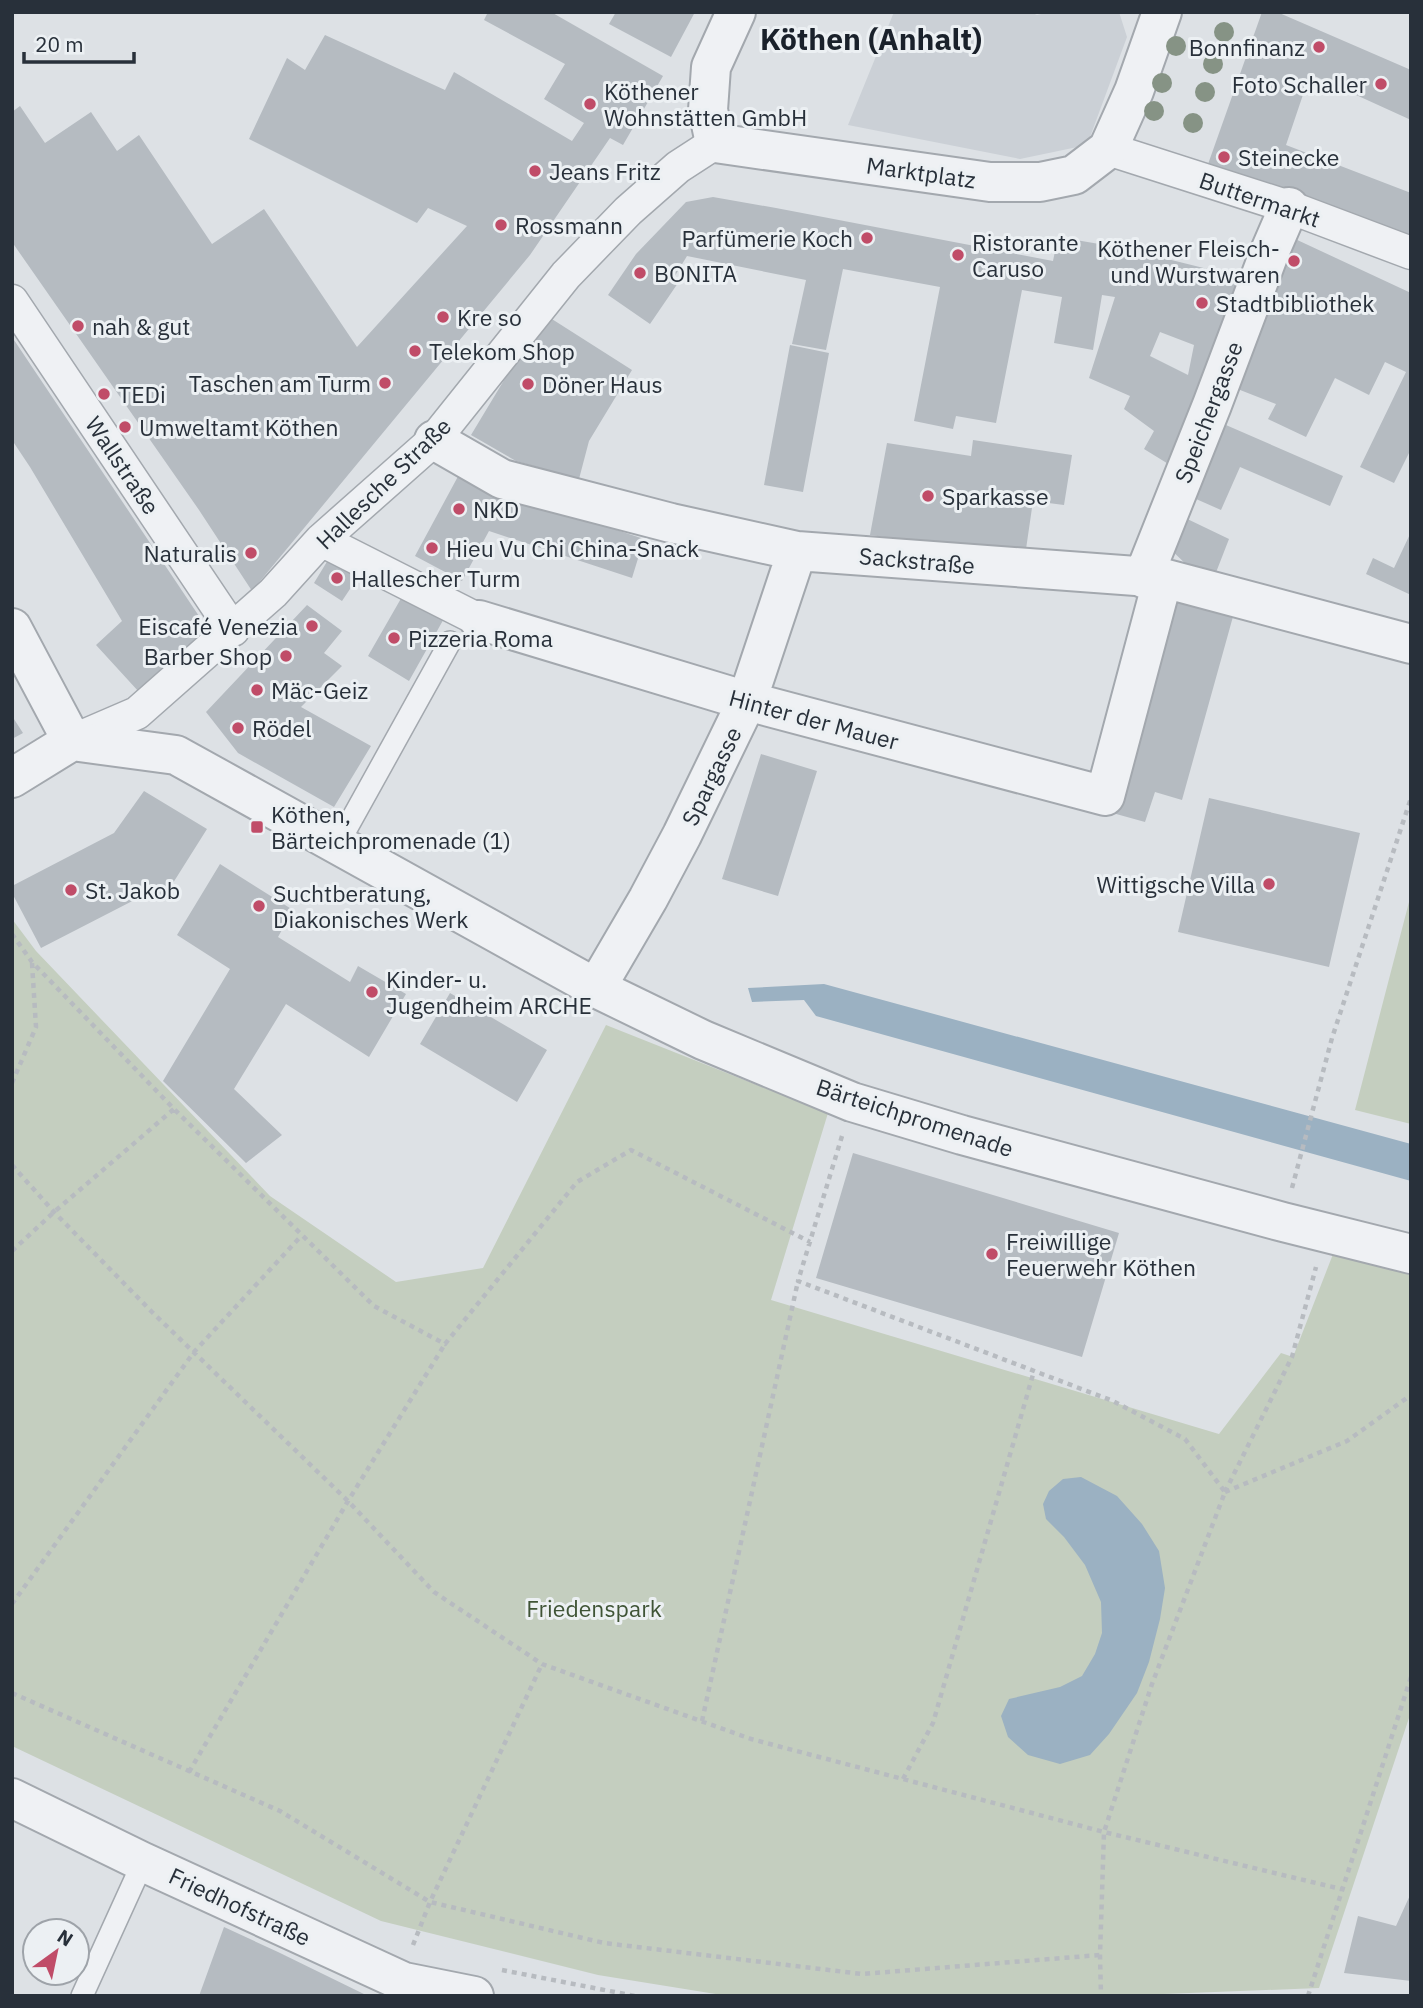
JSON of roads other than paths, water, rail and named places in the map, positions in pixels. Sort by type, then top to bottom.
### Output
[{"type":"street","points":[[715,143],[708,110],[711,67],[736,12]]},
{"type":"street","name":"Marktplatz","points":[[715,143],[990,182],[1040,182],[1074,174],[1108,149],[1134,91],[1162,12]]},
{"type":"street","name":"Hallesche Straße","points":[[12,778],[72,741],[137,713],[274,593],[321,540],[434,440],[566,275],[628,211],[678,167],[715,143]]},
{"type":"street","name":"Buttermarkt","points":[[1108,149],[1289,207],[1411,253]]},
{"type":"street","name":"Speichergasse","points":[[1153,578],[1212,405],[1289,207]]},
{"type":"street","name":"Wallstraße","points":[[12,301],[233,630]]},
{"type":"street","name":"Sackstraße","points":[[434,440],[502,480],[671,523],[797,551],[1153,578],[1411,644]]},
{"type":"street","name":"Hinter der Mauer","points":[[321,540],[465,631],[747,701],[1105,796],[1153,578]]},
{"type":"street","name":"Spargasse","points":[[596,988],[682,835],[747,701],[797,551]]},
{"type":"street","points":[[12,628],[72,741]]},
{"type":"street","name":"Bärteichpromenade","points":[[72,741],[176,755],[596,988],[703,1040],[852,1102],[962,1135],[1411,1254]]},
{"type":"street","name":"Friedhofstraße","points":[[12,1798],[143,1861],[404,1977],[474,1996]]},
{"type":"lane","points":[[338,845],[465,631]]},
{"type":"lane","points":[[82,1996],[143,1861]]},
{"type":"water","points":[[824,984],[1411,1144],[1411,1181],[816,1016],[804,1000],[752,1002],[748,988]]},
{"type":"water","points":[[1081,1477],[1117,1496],[1142,1524],[1159,1551],[1165,1588],[1149,1662],[1137,1693],[1109,1734],[1090,1755],[1060,1764],[1028,1755],[1008,1737],[1001,1716],[1009,1699],[1060,1687],[1082,1676],[1095,1654],[1102,1633],[1101,1602],[1085,1565],[1046,1519],[1043,1504],[1049,1491],[1063,1479]]},
{"type":"place","name":"Bonnfinanz","points":[[1319,47]]},
{"type":"place","name":"Foto Schaller","points":[[1381,84]]},
{"type":"place","name":"Köthener Wohnstätten GmbH","points":[[590,104]]},
{"type":"place","name":"Steinecke","points":[[1224,157]]},
{"type":"place","name":"Jeans Fritz","points":[[535,171]]},
{"type":"place","name":"Rossmann","points":[[501,225]]},
{"type":"place","name":"Parfümerie Koch","points":[[867,238]]},
{"type":"place","name":"Ristorante Caruso","points":[[958,255]]},
{"type":"place","name":"Köthener Fleisch- und Wurstwaren","points":[[1294,261]]},
{"type":"place","name":"BONITA","points":[[640,273]]},
{"type":"place","name":"Stadtbibliothek","points":[[1202,303]]},
{"type":"place","name":"Kre so","points":[[443,317]]},
{"type":"place","name":"nah & gut","points":[[78,326]]},
{"type":"place","name":"Telekom Shop","points":[[415,351]]},
{"type":"place","name":"Taschen am Turm","points":[[385,383]]},
{"type":"place","name":"Döner Haus","points":[[528,384]]},
{"type":"place","name":"TEDi","points":[[104,394]]},
{"type":"place","name":"Umweltamt Köthen","points":[[125,427]]},
{"type":"place","name":"Sparkasse","points":[[928,496]]},
{"type":"place","name":"NKD","points":[[459,509]]},
{"type":"place","name":"Hieu Vu Chi China-Snack","points":[[432,548]]},
{"type":"place","name":"Naturalis","points":[[251,553]]},
{"type":"place","name":"Hallescher Turm","points":[[337,578]]},
{"type":"place","name":"Eiscafé Venezia","points":[[312,626]]},
{"type":"place","name":"Pizzeria Roma","points":[[394,638]]},
{"type":"place","name":"Barber Shop","points":[[286,656]]},
{"type":"place","name":"Mäc-Geiz","points":[[257,690]]},
{"type":"place","name":"Rödel","points":[[238,728]]},
{"type":"place","name":"Köthen, Bärteichpromenade (1)","points":[[257,827]]},
{"type":"place","name":"Wittigsche Villa","points":[[1269,884]]},
{"type":"place","name":"St. Jakob","points":[[71,890]]},
{"type":"place","name":"Suchtberatung, Diakonisches Werk","points":[[259,906]]},
{"type":"place","name":"Kinder- u. Jugendheim ARCHE","points":[[372,992]]},
{"type":"place","name":"Freiwillige Feuerwehr Köthen","points":[[992,1254]]},
{"type":"district","name":"Köthen (Anhalt)","points":[[871,38]]},
{"type":"park label","name":"Friedenspark","points":[[594,1608]]}]
